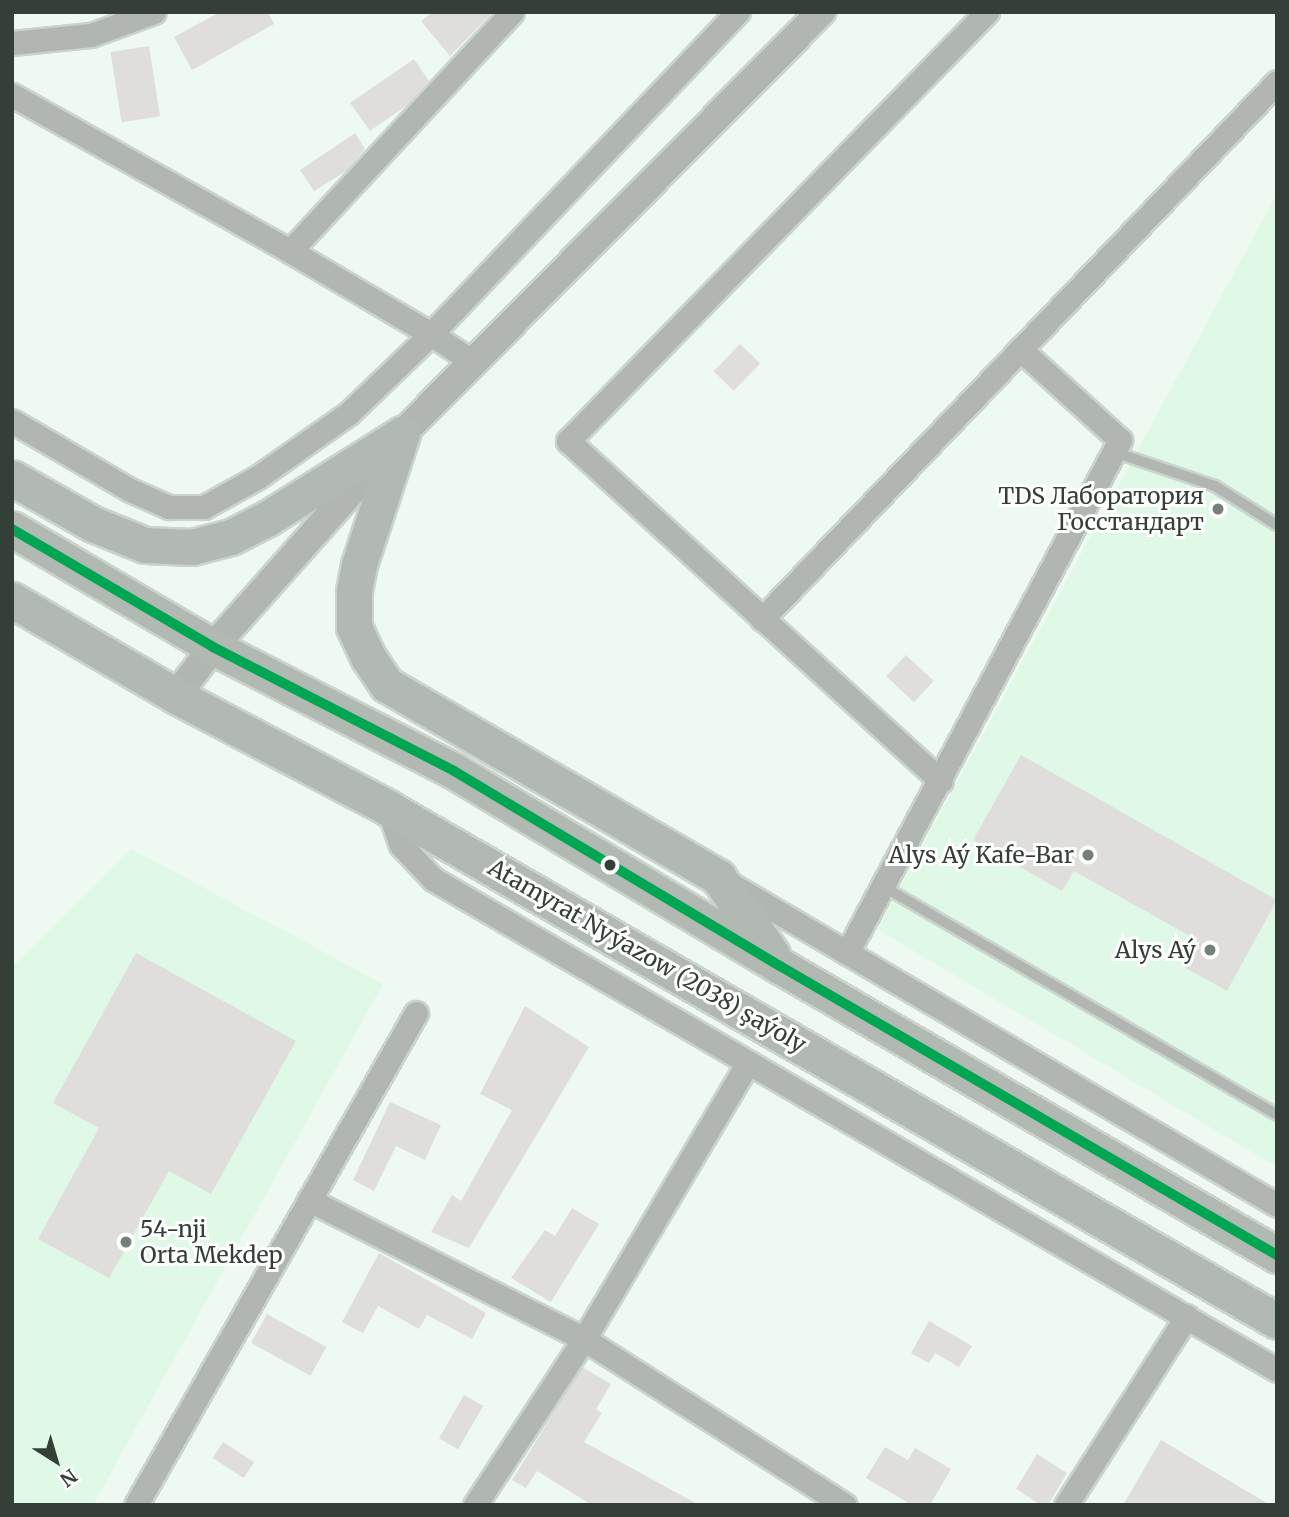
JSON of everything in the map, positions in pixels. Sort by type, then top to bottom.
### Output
[{"type":"main road","points":[[12,478],[93,524],[145,545],[192,547],[231,537],[268,518],[402,434]]},
{"type":"main road","points":[[402,434],[359,565],[354,591],[354,626],[368,657],[387,685],[718,877],[780,966]]},
{"type":"main road","points":[[12,507],[43,547]]},
{"type":"main road","points":[[12,529],[213,647],[454,771],[780,966],[1277,1255]]},
{"type":"main road","name":"Atamyrat Nyýazow (2038) şaýoly","points":[[12,600],[176,696],[388,808],[1277,1321]]},
{"type":"main road","points":[[454,771],[540,774]]},
{"type":"street","points":[[12,43],[91,34],[154,12]]},
{"type":"street","points":[[290,251],[512,12]]},
{"type":"street","points":[[12,421],[130,490],[169,507],[204,507],[258,477],[349,413],[431,334],[738,12]]},
{"type":"street","points":[[176,696],[213,647],[402,434],[821,12]]},
{"type":"street","points":[[941,781],[568,441],[987,12]]},
{"type":"street","points":[[762,619],[1277,82]]},
{"type":"street","points":[[12,95],[290,251],[431,334],[473,362]]},
{"type":"street","points":[[847,953],[941,781],[1120,440],[1020,349]]},
{"type":"street","points":[[388,808],[401,845],[433,879],[1277,1370]]},
{"type":"street","points":[[718,877],[1277,1205]]},
{"type":"street","points":[[136,1505],[416,1013]]},
{"type":"street","points":[[475,1505],[584,1339],[748,1063]]},
{"type":"street","points":[[309,1200],[584,1339],[845,1505]]},
{"type":"street","points":[[1066,1505],[1186,1316]]},
{"type":"lane","points":[[1114,452],[1215,486],[1277,525]]},
{"type":"lane","points":[[884,887],[1277,1115]]},
{"type":"shaded area","points":[[1277,194],[1277,1167],[877,929]]},
{"type":"shaded area","name":"54-nji Orta Mekdep","points":[[132,849],[383,984],[93,1505],[20,1505],[12,1500],[12,967]]},
{"type":"building","points":[[220,12],[268,12],[274,24],[192,70],[174,37]]},
{"type":"building","points":[[433,12],[493,12],[450,56],[421,21]]},
{"type":"building","points":[[149,46],[160,116],[122,122],[110,52]]},
{"type":"building","points":[[414,59],[429,81],[406,106],[370,131],[350,103]]},
{"type":"building","points":[[355,133],[365,149],[346,171],[314,191],[300,170]]},
{"type":"building","points":[[740,344],[760,363],[734,391],[714,371]]},
{"type":"building","points":[[906,655],[934,681],[914,702],[886,676]]},
{"type":"building","points":[[1021,755],[1277,900],[1227,991],[1182,966],[1197,940],[1074,871],[1062,891],[973,840]]},
{"type":"building","points":[[136,953],[296,1041],[211,1194],[169,1171],[109,1278],[38,1239],[99,1128],[53,1103]]},
{"type":"building","points":[[525,1006],[589,1047],[469,1248],[431,1232],[452,1195],[461,1201],[512,1110],[480,1094]]},
{"type":"building","points":[[390,1102],[441,1125],[425,1160],[396,1146],[374,1191],[353,1180]]},
{"type":"building","points":[[572,1208],[599,1224],[551,1302],[511,1278],[545,1230],[555,1236]]},
{"type":"building","points":[[379,1253],[486,1313],[472,1339],[427,1315],[419,1329],[378,1306],[363,1333],[342,1322]]},
{"type":"building","points":[[267,1314],[326,1347],[310,1376],[251,1343]]},
{"type":"building","points":[[929,1321],[972,1346],[959,1367],[935,1353],[929,1363],[911,1353]]},
{"type":"building","points":[[582,1367],[611,1384],[596,1409],[602,1413],[584,1442],[699,1505],[592,1505],[537,1471],[526,1488],[512,1480]]},
{"type":"building","points":[[464,1395],[483,1406],[458,1449],[439,1438]]},
{"type":"building","points":[[1161,1440],[1270,1505],[1123,1505]]},
{"type":"building","points":[[223,1442],[254,1462],[244,1478],[213,1458]]},
{"type":"building","points":[[885,1447],[908,1460],[915,1448],[951,1469],[930,1505],[912,1505],[866,1478]]},
{"type":"building","points":[[1037,1454],[1067,1473],[1048,1505],[1041,1505],[1016,1489]]},
{"type":"transit line","points":[[12,529],[213,647],[454,771],[780,966],[1277,1255]]},
{"type":"place","name":"TDS Лаборатория Госстандарт","points":[[1218,509]]},
{"type":"place","name":"Alys Aý Kafe-Bar","points":[[1088,855]]},
{"type":"place","name":"Alys Aý","points":[[1210,950]]},
{"type":"place","name":"54-nji Orta Mekdep","points":[[126,1242]]}]
